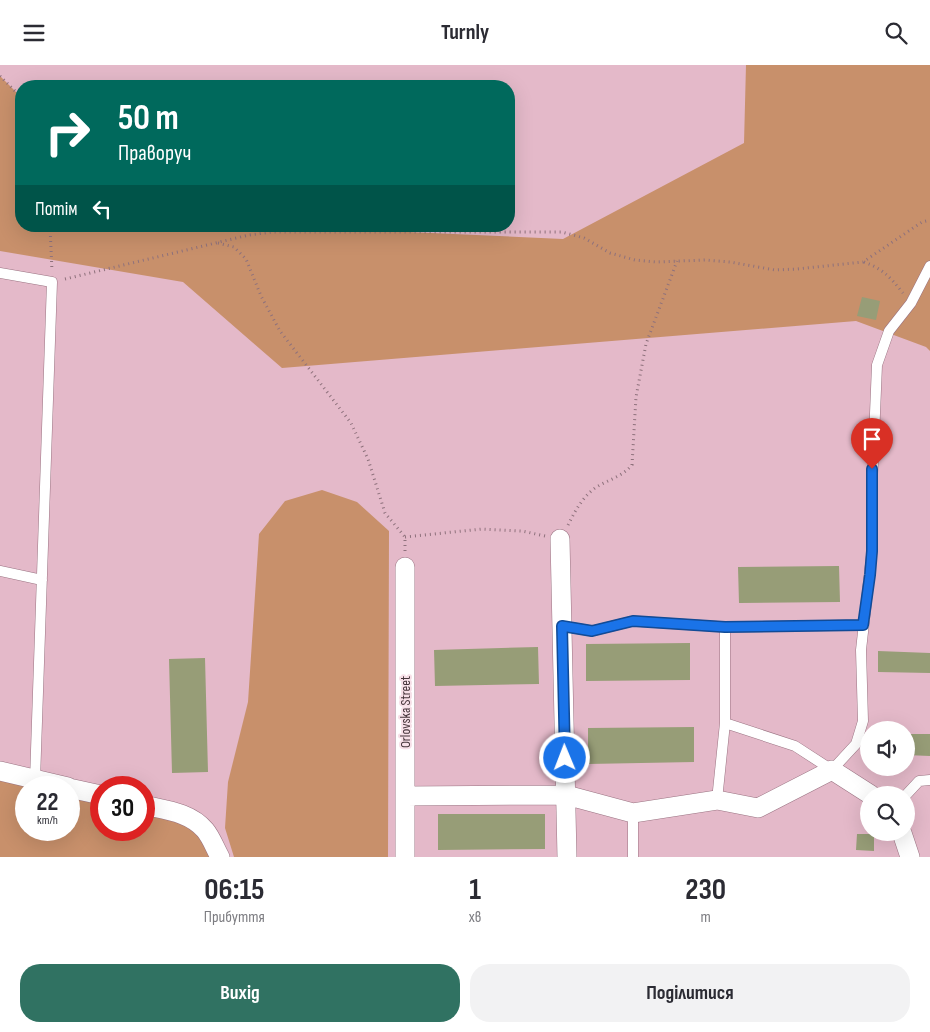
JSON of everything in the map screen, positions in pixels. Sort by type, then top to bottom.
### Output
[{"type":"street","points":[[560,539],[567,857]]},
{"type":"street","name":"Orlovska Street","points":[[405,567],[406,857]]},
{"type":"street","points":[[405,796],[566,795],[633,813],[717,799],[758,807],[832,770],[860,788]]},
{"type":"street","points":[[0,771],[19,776]]},
{"type":"street","points":[[155,808],[195,820],[206,831],[220,857]]},
{"type":"street","points":[[905,841],[910,857]]},
{"type":"lane","points":[[725,723],[795,746],[832,770],[856,745],[864,721],[861,650],[872,551],[872,486],[877,365],[889,331],[911,303],[930,266]]},
{"type":"lane","points":[[0,273],[52,282],[35,776]]},
{"type":"lane","points":[[0,571],[42,581]]},
{"type":"lane","points":[[562,626],[592,631],[633,621],[725,627],[863,625]]},
{"type":"lane","points":[[717,799],[725,723],[725,627]]},
{"type":"lane","points":[[914,786],[918,781],[930,780]]},
{"type":"lane","points":[[633,813],[633,857]]},
{"type":"path","points":[[0,76],[15,91]]},
{"type":"path","points":[[863,262],[922,222],[930,220]]},
{"type":"path","points":[[50,232],[52,282],[249,235],[272,232],[562,232],[584,238],[610,253],[635,260],[656,262],[705,260],[730,262],[775,270],[863,262],[876,266],[887,274],[911,303]]},
{"type":"path","points":[[216,243],[234,247],[246,259],[261,296],[280,331],[351,423],[368,459],[385,513],[405,537],[482,529],[522,531],[560,539],[582,500],[596,488],[627,471],[632,465],[636,397],[646,344],[677,261]]},
{"type":"shaded area","points":[[746,65],[930,65],[930,351],[926,347],[856,321],[282,368],[183,282],[0,251],[0,76],[15,91],[15,232],[407,232],[563,239],[744,143]]},
{"type":"shaded area","points":[[322,490],[357,502],[389,531],[388,857],[234,857],[225,828],[228,782],[248,702],[259,534],[285,501]]},
{"type":"shaded area","points":[[0,771],[21,776],[15,776],[15,841],[80,841],[80,790],[90,793],[90,841],[155,841],[155,808],[182,815],[220,857],[0,857]]},
{"type":"building","points":[[862,297],[880,301],[876,320],[857,316]]},
{"type":"building","points":[[839,566],[840,602],[739,603],[738,567]]},
{"type":"building","points":[[690,643],[690,680],[586,681],[586,644]]},
{"type":"building","points":[[538,647],[539,684],[435,686],[434,650]]},
{"type":"building","points":[[878,651],[930,653],[930,673],[878,672]]},
{"type":"building","points":[[205,658],[208,772],[172,773],[169,659]]},
{"type":"building","points":[[694,727],[694,762],[588,764],[588,728]]},
{"type":"building","points":[[915,734],[930,734],[930,756],[915,755]]},
{"type":"building","points":[[438,814],[545,814],[545,849],[438,850]]},
{"type":"building","points":[[857,834],[860,834],[860,841],[874,841],[874,851],[856,850]]},
{"type":"route","points":[[565,758],[562,626],[592,631],[633,621],[725,627],[863,625],[872,551],[872,469]]}]
